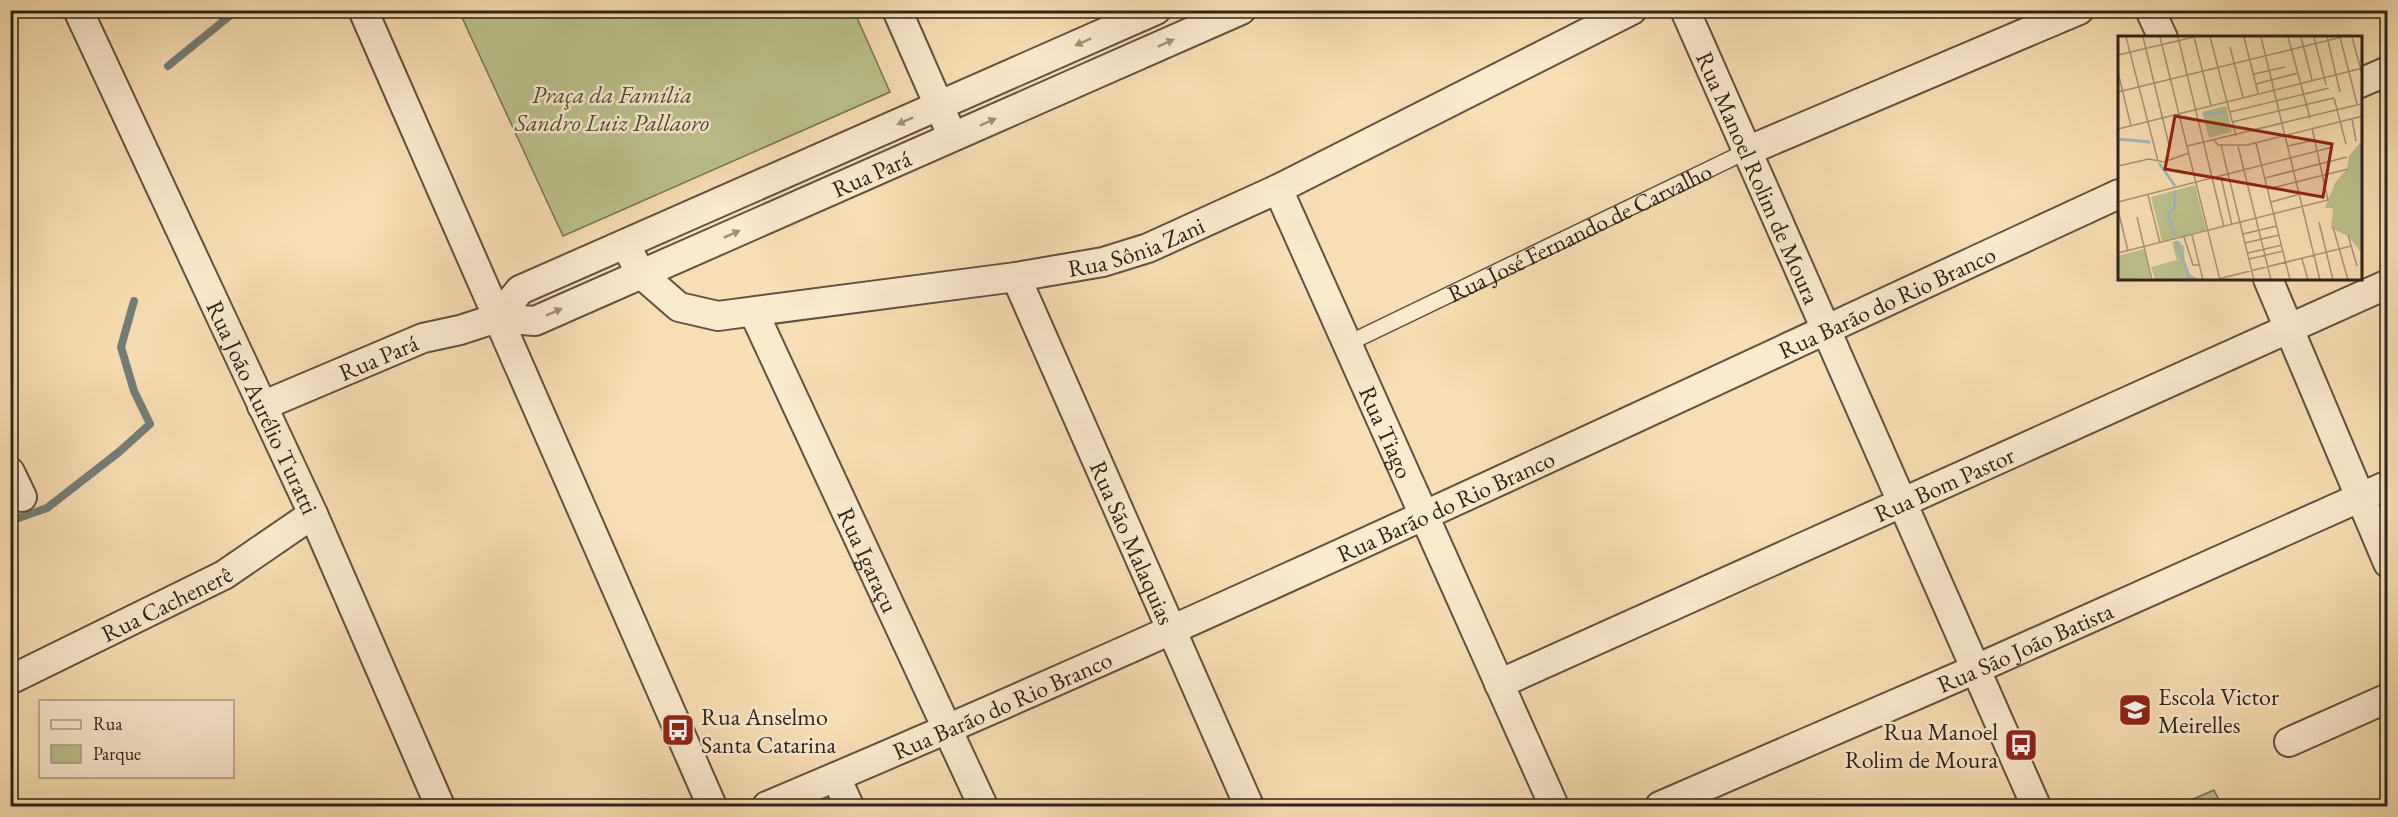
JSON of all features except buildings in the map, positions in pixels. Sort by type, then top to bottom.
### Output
[{"type":"street","name":"Rua João Aurélio Turatti","points":[[78,10],[313,514],[440,807]]},
{"type":"street","points":[[363,10],[712,807]]},
{"type":"street","points":[[897,10],[952,137]]},
{"type":"street","name":"Rua Pará","points":[[497,318],[520,290],[1156,10]]},
{"type":"street","name":"Rua Pará","points":[[262,406],[423,338],[497,318],[535,321],[1241,10]]},
{"type":"street","name":"Rua Sônia Zani","points":[[625,244],[641,274],[679,307],[718,316],[1017,277],[1103,262],[1148,248],[1278,189],[1632,10]]},
{"type":"street","name":"Rua Manoel Rolim de Moura","points":[[1685,10],[2036,807]]},
{"type":"street","name":"Rua José Fernando de Carvalho","points":[[1747,151],[2079,10]]},
{"type":"street","points":[[2150,10],[2162,36]]},
{"type":"street","points":[[2362,83],[2388,70]]},
{"type":"street","name":"Rua Tiago","points":[[1278,189],[1554,807]]},
{"type":"street","name":"Rua Barão do Rio Branco","points":[[767,807],[950,730],[1173,629],[2118,194]]},
{"type":"street","name":"Rua São Malaquias","points":[[1017,277],[1250,807]]},
{"type":"street","points":[[2268,280],[2388,563]]},
{"type":"street","name":"Rua Bom Pastor","points":[[1499,684],[2388,284]]},
{"type":"street","name":"Rua Igaraçu","points":[[754,312],[950,730],[983,807]]},
{"type":"street","name":"Rua São João Batista","points":[[1660,807],[2388,485]]},
{"type":"street","name":"Rua Cachenerê","points":[[10,680],[225,575],[313,514]]},
{"type":"street","points":[[2289,742],[2388,698]]},
{"type":"street","points":[[836,777],[849,807]]},
{"type":"lane","name":"Rua José Fernando de Carvalho","points":[[1347,344],[1747,151]]},
{"type":"green space","name":"Praça da Família Sandro Luiz Pallaoro","points":[[459,11],[854,11],[890,92],[563,236]]},
{"type":"green space","points":[[2214,790],[2222,806],[2177,806]]},
{"type":"waterway","points":[[168,66],[237,10]]},
{"type":"waterway","points":[[10,521],[47,508],[119,452],[150,424],[134,391],[121,347],[134,301]]},
{"type":"place","name":"Escola Victor Meirelles","points":[[2135,710]]},
{"type":"place","name":"Rua Anselmo Santa Catarina","points":[[678,730]]},
{"type":"place","name":"Rua Manoel Rolim de Moura","points":[[2021,745]]}]
